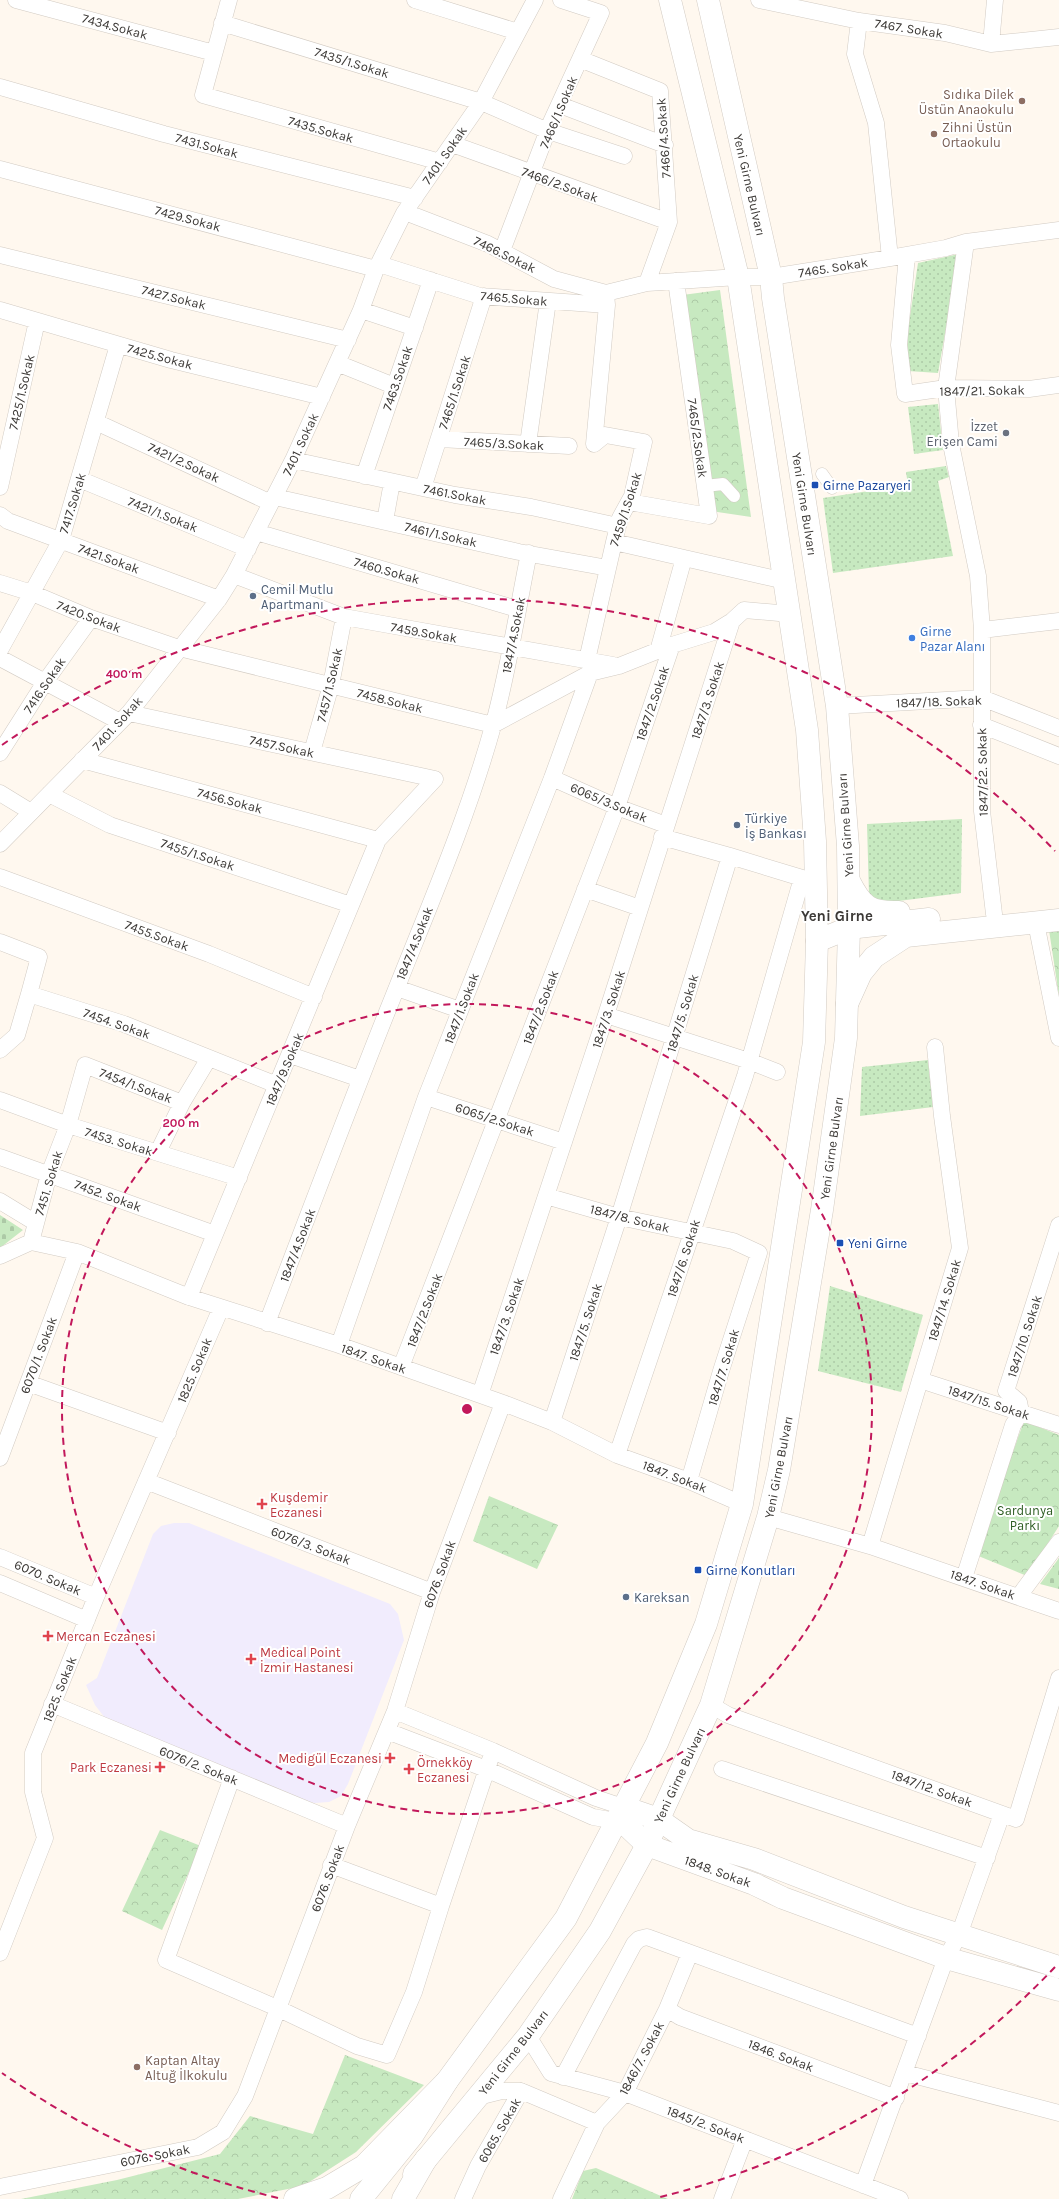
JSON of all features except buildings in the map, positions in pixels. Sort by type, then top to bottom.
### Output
[{"type":"main road","points":[[361,2199],[412,2136],[447,2081],[566,1918],[657,1743],[706,1624],[742,1504],[814,1042],[817,941],[815,841],[807,730],[738,277],[670,0]]},
{"type":"main road","name":"Yeni Girne Bulvarı","points":[[394,2199],[528,2036],[600,1931],[647,1845],[711,1705],[768,1517],[779,1470],[822,1210],[846,1038],[849,881],[848,846],[837,706],[772,298],[771,277],[708,0]]},
{"type":"main road","points":[[849,881],[862,903],[870,910],[884,913],[929,911],[945,918]]},
{"type":"main road","points":[[817,941],[945,918],[1059,906]]},
{"type":"main road","points":[[849,935],[906,936],[1059,920]]},
{"type":"main road","points":[[846,1007],[861,973],[874,957],[906,936]]},
{"type":"main road","name":"1848. Sokak","points":[[620,1814],[658,1819],[688,1840],[754,1859],[904,1917],[1059,1967]]},
{"type":"main road","name":"1848. Sokak","points":[[620,1814],[628,1827],[647,1845],[754,1884],[783,1898],[946,1958],[1059,1990]]},
{"type":"main road","points":[[295,2199],[327,2188],[364,2166],[447,2081]]},
{"type":"main road","points":[[403,2199],[426,2159]]},
{"type":"street","name":"7434.Sokak","points":[[16,0],[214,52]]},
{"type":"street","points":[[415,0],[518,32]]},
{"type":"street","name":"7401. Sokak","points":[[0,844],[124,718],[219,599],[248,549],[293,460],[348,340],[378,266],[405,212],[481,102],[534,0]]},
{"type":"street","name":"7466/1.Sokak","points":[[502,251],[548,131],[601,13],[561,0]]},
{"type":"street","name":"7467. Sokak","points":[[759,0],[859,21],[945,33],[991,44],[1059,37]]},
{"type":"street","points":[[991,44],[995,0]]},
{"type":"street","points":[[214,52],[226,1]]},
{"type":"street","points":[[859,21],[855,54],[876,123],[890,258]]},
{"type":"street","name":"7435/1.Sokak","points":[[222,23],[481,102],[548,131],[624,156]]},
{"type":"street","name":"7435.Sokak","points":[[214,52],[203,95],[440,162]]},
{"type":"street","name":"7466/4.Sokak","points":[[580,59],[660,91],[665,145],[669,222]]},
{"type":"street","name":"7431.Sokak","points":[[0,87],[164,134],[415,198]]},
{"type":"street","points":[[560,105],[665,145]]},
{"type":"street","name":"7466/2.Sokak","points":[[452,144],[669,222]]},
{"type":"street","name":"7429.Sokak","points":[[0,169],[378,266]]},
{"type":"street","name":"7466.Sokak","points":[[405,212],[502,251],[554,279],[606,299]]},
{"type":"street","points":[[648,283],[669,222]]},
{"type":"street","name":"7465. Sokak","points":[[606,299],[648,283],[738,277],[771,277],[907,255],[966,242],[1059,230]]},
{"type":"street","name":"1847/22. Sokak","points":[[966,242],[946,388],[951,444],[978,576],[982,630],[982,811],[994,914]]},
{"type":"street","name":"7427.Sokak","points":[[0,255],[348,340]]},
{"type":"street","name":"1847/21. Sokak","points":[[907,255],[899,345],[905,394],[946,388],[1029,389],[1059,385]]},
{"type":"street","name":"7465.Sokak","points":[[378,266],[484,296],[548,301],[606,299]]},
{"type":"street","name":"7463.Sokak","points":[[364,476],[431,280]]},
{"type":"street","name":"7465/2.Sokak","points":[[629,502],[708,516],[676,281]]},
{"type":"street","name":"7465/1.Sokak","points":[[423,488],[484,296]]},
{"type":"street","name":"7459/1.Sokak","points":[[588,667],[614,542],[618,526],[632,496],[644,442],[605,435],[594,444],[606,299]]},
{"type":"street","points":[[528,444],[548,301]]},
{"type":"street","name":"7425.Sokak","points":[[0,310],[171,360],[322,397]]},
{"type":"street","points":[[361,310],[415,328]]},
{"type":"street","name":"7425/1.Sokak","points":[[0,487],[37,321]]},
{"type":"street","name":"7417.Sokak","points":[[0,650],[61,540],[118,345]]},
{"type":"street","points":[[337,363],[394,386]]},
{"type":"street","name":"7421/2.Sokak","points":[[96,422],[273,500]]},
{"type":"street","name":"7465/3.Sokak","points":[[439,439],[569,446]]},
{"type":"street","name":"7461.Sokak","points":[[293,460],[392,482],[531,507],[618,526]]},
{"type":"street","points":[[822,474],[832,488]]},
{"type":"street","name":"7421/1.Sokak","points":[[79,479],[248,549]]},
{"type":"street","points":[[385,521],[392,482]]},
{"type":"street","points":[[705,486],[723,484],[734,496]]},
{"type":"street","name":"7461/1.Sokak","points":[[273,500],[385,521],[529,553],[608,568]]},
{"type":"street","name":"7421.Sokak","points":[[0,515],[8,521],[219,599]]},
{"type":"street","name":"7460.Sokak","points":[[256,532],[517,609]]},
{"type":"street","points":[[614,542],[785,582]]},
{"type":"street","name":"1847/4.Sokak","points":[[267,1323],[360,1079],[462,824],[493,726],[512,648],[517,609],[529,553]]},
{"type":"street","name":"1847/2.Sokak","points":[[401,1367],[498,1120],[617,807],[665,648],[684,558]]},
{"type":"street","name":"7459.Sokak","points":[[234,574],[344,617],[512,648],[588,667],[619,666],[665,648],[714,632],[732,621],[744,610],[790,614]]},
{"type":"street","name":"7420.Sokak","points":[[0,583],[32,593],[91,618],[180,648]]},
{"type":"street","name":"7457/1.Sokak","points":[[312,752],[331,685],[344,617]]},
{"type":"street","name":"7416.Sokak","points":[[0,753],[44,682],[91,618]]},
{"type":"street","name":"1847/3. Sokak","points":[[480,1395],[606,1015],[732,621]]},
{"type":"street","points":[[982,630],[1059,621]]},
{"type":"street","name":"7458.Sokak","points":[[180,648],[493,726]]},
{"type":"street","name":"7457.Sokak","points":[[0,658],[44,682],[124,718],[312,752],[435,779],[378,840]]},
{"type":"street","points":[[493,726],[588,667]]},
{"type":"street","name":"1847/1.Sokak","points":[[339,1345],[426,1097],[552,778],[588,667]]},
{"type":"street","name":"1847/18. Sokak","points":[[837,706],[982,698],[1059,728]]},
{"type":"street","name":"1847/18. Sokak","points":[[981,725],[1059,756]]},
{"type":"street","name":"7456.Sokak","points":[[82,760],[378,840]]},
{"type":"street","name":"6065/3.Sokak","points":[[552,778],[617,807],[664,831],[730,856]]},
{"type":"street","points":[[0,793],[31,812]]},
{"type":"street","name":"7455/1.Sokak","points":[[49,794],[110,825],[351,905]]},
{"type":"street","name":"1847/9.Sokak","points":[[189,1297],[378,840]]},
{"type":"street","points":[[730,856],[802,878],[749,1061]]},
{"type":"street","name":"1847/5. Sokak","points":[[552,1422],[619,1217],[730,856]]},
{"type":"street","name":"7455.Sokak","points":[[0,877],[209,954],[314,997]]},
{"type":"street","points":[[585,889],[640,908]]},
{"type":"street","points":[[1036,923],[1059,1038]]},
{"type":"street","points":[[0,942],[39,957],[17,1035],[0,1050]]},
{"type":"street","points":[[397,988],[460,1010]]},
{"type":"street","name":"7454. Sokak","points":[[29,994],[124,1024],[277,1085]]},
{"type":"street","points":[[606,1015],[749,1061],[777,1072]]},
{"type":"street","name":"1847/14. Sokak","points":[[870,1546],[960,1248],[942,1116],[935,1047]]},
{"type":"street","points":[[290,1055],[360,1079]]},
{"type":"street","name":"7454/1.Sokak","points":[[85,1066],[182,1103],[209,1058]]},
{"type":"street","name":"1847/6. Sokak","points":[[617,1455],[749,1061]]},
{"type":"street","name":"7451. Sokak","points":[[31,1242],[49,1174],[68,1125],[85,1066]]},
{"type":"street","name":"6065/2.Sokak","points":[[426,1097],[564,1142]]},
{"type":"street","name":"7453. Sokak","points":[[0,1100],[68,1125],[239,1178]]},
{"type":"street","points":[[158,1152],[182,1103]]},
{"type":"street","name":"7452. Sokak","points":[[0,1157],[215,1234]]},
{"type":"street","name":"1847/8. Sokak","points":[[546,1196],[619,1217],[733,1241],[759,1253]]},
{"type":"street","points":[[0,1201],[13,1211],[36,1223]]},
{"type":"street","name":"1847/10. Sokak","points":[[1020,1412],[1019,1402],[1006,1391],[1059,1225]]},
{"type":"street","points":[[0,1256],[31,1242]]},
{"type":"street","name":"1847. Sokak","points":[[31,1242],[76,1252],[220,1308],[339,1345],[503,1403],[552,1422],[617,1455],[689,1481],[742,1504]]},
{"type":"street","name":"6070/1. Sokak","points":[[0,1458],[76,1252]]},
{"type":"street","name":"1847/7. Sokak","points":[[689,1481],[720,1371],[759,1253]]},
{"type":"street","name":"1825. Sokak","points":[[1,1949],[45,1838],[32,1792],[33,1753],[96,1597],[168,1433],[220,1308]]},
{"type":"street","name":"1847/15. Sokak","points":[[920,1380],[1059,1425]]},
{"type":"street","points":[[28,1383],[168,1433]]},
{"type":"street","name":"6076. Sokak","points":[[0,2187],[198,2148],[223,2132],[245,2096],[331,1865],[395,1711],[432,1592],[503,1403]]},
{"type":"street","points":[[964,1578],[1013,1425],[1020,1412]]},
{"type":"street","name":"6076/3. Sokak","points":[[146,1481],[432,1592]]},
{"type":"street","name":"1847. Sokak","points":[[768,1517],[870,1546],[1059,1610]]},
{"type":"street","points":[[1019,1596],[1059,1542]]},
{"type":"street","name":"6070. Sokak","points":[[0,1557],[96,1597]]},
{"type":"street","points":[[1,1588],[87,1620]]},
{"type":"street","name":"1847/12. Sokak","points":[[711,1705],[728,1715],[1016,1819],[1059,1678]]},
{"type":"street","name":"6076/2. Sokak","points":[[52,1704],[347,1826]]},
{"type":"street","name":"1848. Sokak","points":[[395,1711],[493,1751],[596,1798],[620,1814]]},
{"type":"street","name":"1848. Sokak","points":[[387,1731],[486,1769],[593,1817],[620,1814]]},
{"type":"street","points":[[232,1778],[166,1960],[278,2008],[357,2046],[387,2055],[414,1992],[493,1751]]},
{"type":"street","points":[[722,1769],[986,1858]]},
{"type":"street","points":[[863,2185],[905,2074],[946,1958],[959,1935],[1002,1814]]},
{"type":"street","points":[[331,1865],[441,1906]]},
{"type":"street","points":[[563,2077],[634,1944],[639,1939],[647,1937],[918,2036]]},
{"type":"street","name":"1846/7. Sokak","points":[[560,2199],[597,2123],[625,2093],[667,2009],[690,1953]]},
{"type":"street","name":"1846. Sokak","points":[[667,2009],[680,2017],[896,2098]]},
{"type":"street","name":"1845/2. Sokak","points":[[528,2036],[551,2074],[625,2093],[863,2185],[878,2195],[900,2199]]},
{"type":"street","points":[[905,2074],[1059,2113]]},
{"type":"street","points":[[478,2097],[502,2091],[521,2092]]},
{"type":"street","name":"6065. Sokak","points":[[463,2199],[478,2166],[521,2092],[597,2123]]},
{"type":"street","points":[[722,2199],[745,2139]]},
{"type":"shaded area","name":"Medical Point İzmir Hastanesi","points":[[174,1523],[189,1523],[390,1604],[398,1614],[404,1640],[348,1784],[341,1796],[329,1802],[315,1803],[299,1800],[105,1718],[95,1705],[86,1685],[97,1678],[153,1534],[161,1526]]},
{"type":"green space","points":[[959,254],[938,373],[908,371],[907,336],[918,263]]},
{"type":"green space","points":[[720,290],[751,517],[704,510],[675,296]]},
{"type":"green space","points":[[938,404],[943,450],[914,454],[908,407]]},
{"type":"green space","points":[[946,466],[949,477],[938,481],[953,556],[833,573],[823,498],[908,485],[906,472]]},
{"type":"green space","points":[[962,819],[961,893],[883,903],[869,895],[867,824]]},
{"type":"green space","points":[[1059,929],[1059,996],[1049,930]]},
{"type":"green space","points":[[928,1060],[933,1107],[860,1116],[862,1067]]},
{"type":"green space","points":[[0,1215],[23,1230],[0,1248]]},
{"type":"green space","points":[[830,1286],[923,1315],[901,1392],[818,1371]]},
{"type":"green space","name":"Sardunya Parkı","points":[[1024,1421],[1059,1435],[1059,1526],[1027,1576],[976,1555]]},
{"type":"green space","points":[[489,1496],[558,1525],[537,1569],[473,1541]]},
{"type":"green space","points":[[1059,1558],[1059,1589],[1040,1584]]},
{"type":"green space","points":[[160,1830],[201,1846],[162,1930],[122,1911]]},
{"type":"green space","points":[[345,2055],[424,2085],[356,2152],[303,2186],[238,2199],[21,2199],[117,2180],[220,2154],[250,2116],[313,2134]]},
{"type":"green space","points":[[596,2168],[668,2199],[572,2199],[583,2171]]},
{"type":"place","name":"Sıdıka Dilek Üstün Anaokulu","points":[[1022,101]]},
{"type":"place","name":"Zihni Üstün Ortaokulu","points":[[934,134]]},
{"type":"place","name":"İzzet Erişen Cami","points":[[1006,433]]},
{"type":"place","name":"Girne Pazaryeri","points":[[815,485]]},
{"type":"place","name":"Cemil Mutlu Apartmanı","points":[[253,596]]},
{"type":"place","name":"Girne Pazar Alanı","points":[[912,638]]},
{"type":"place","name":"Türkiye İş Bankası","points":[[737,825]]},
{"type":"place","name":"Yeni Girne","points":[[840,1243]]},
{"type":"place","name":"Kuşdemir Eczanesi","points":[[262,1504]]},
{"type":"place","name":"Girne Konutları","points":[[698,1570]]},
{"type":"place","name":"Kareksan","points":[[626,1597]]},
{"type":"place","name":"Mercan Eczanesi","points":[[48,1636]]},
{"type":"place","name":"Medical Point İzmir Hastanesi","points":[[251,1659]]},
{"type":"place","name":"Medigül Eczanesi","points":[[390,1758]]},
{"type":"place","name":"Park Eczanesi","points":[[160,1767]]},
{"type":"place","name":"Örnekköy Eczanesi","points":[[409,1769]]},
{"type":"place","name":"Kaptan Altay Altuğ İlkokulu","points":[[137,2067]]},
{"type":"district","name":"Yeni Girne","points":[[837,916]]}]
